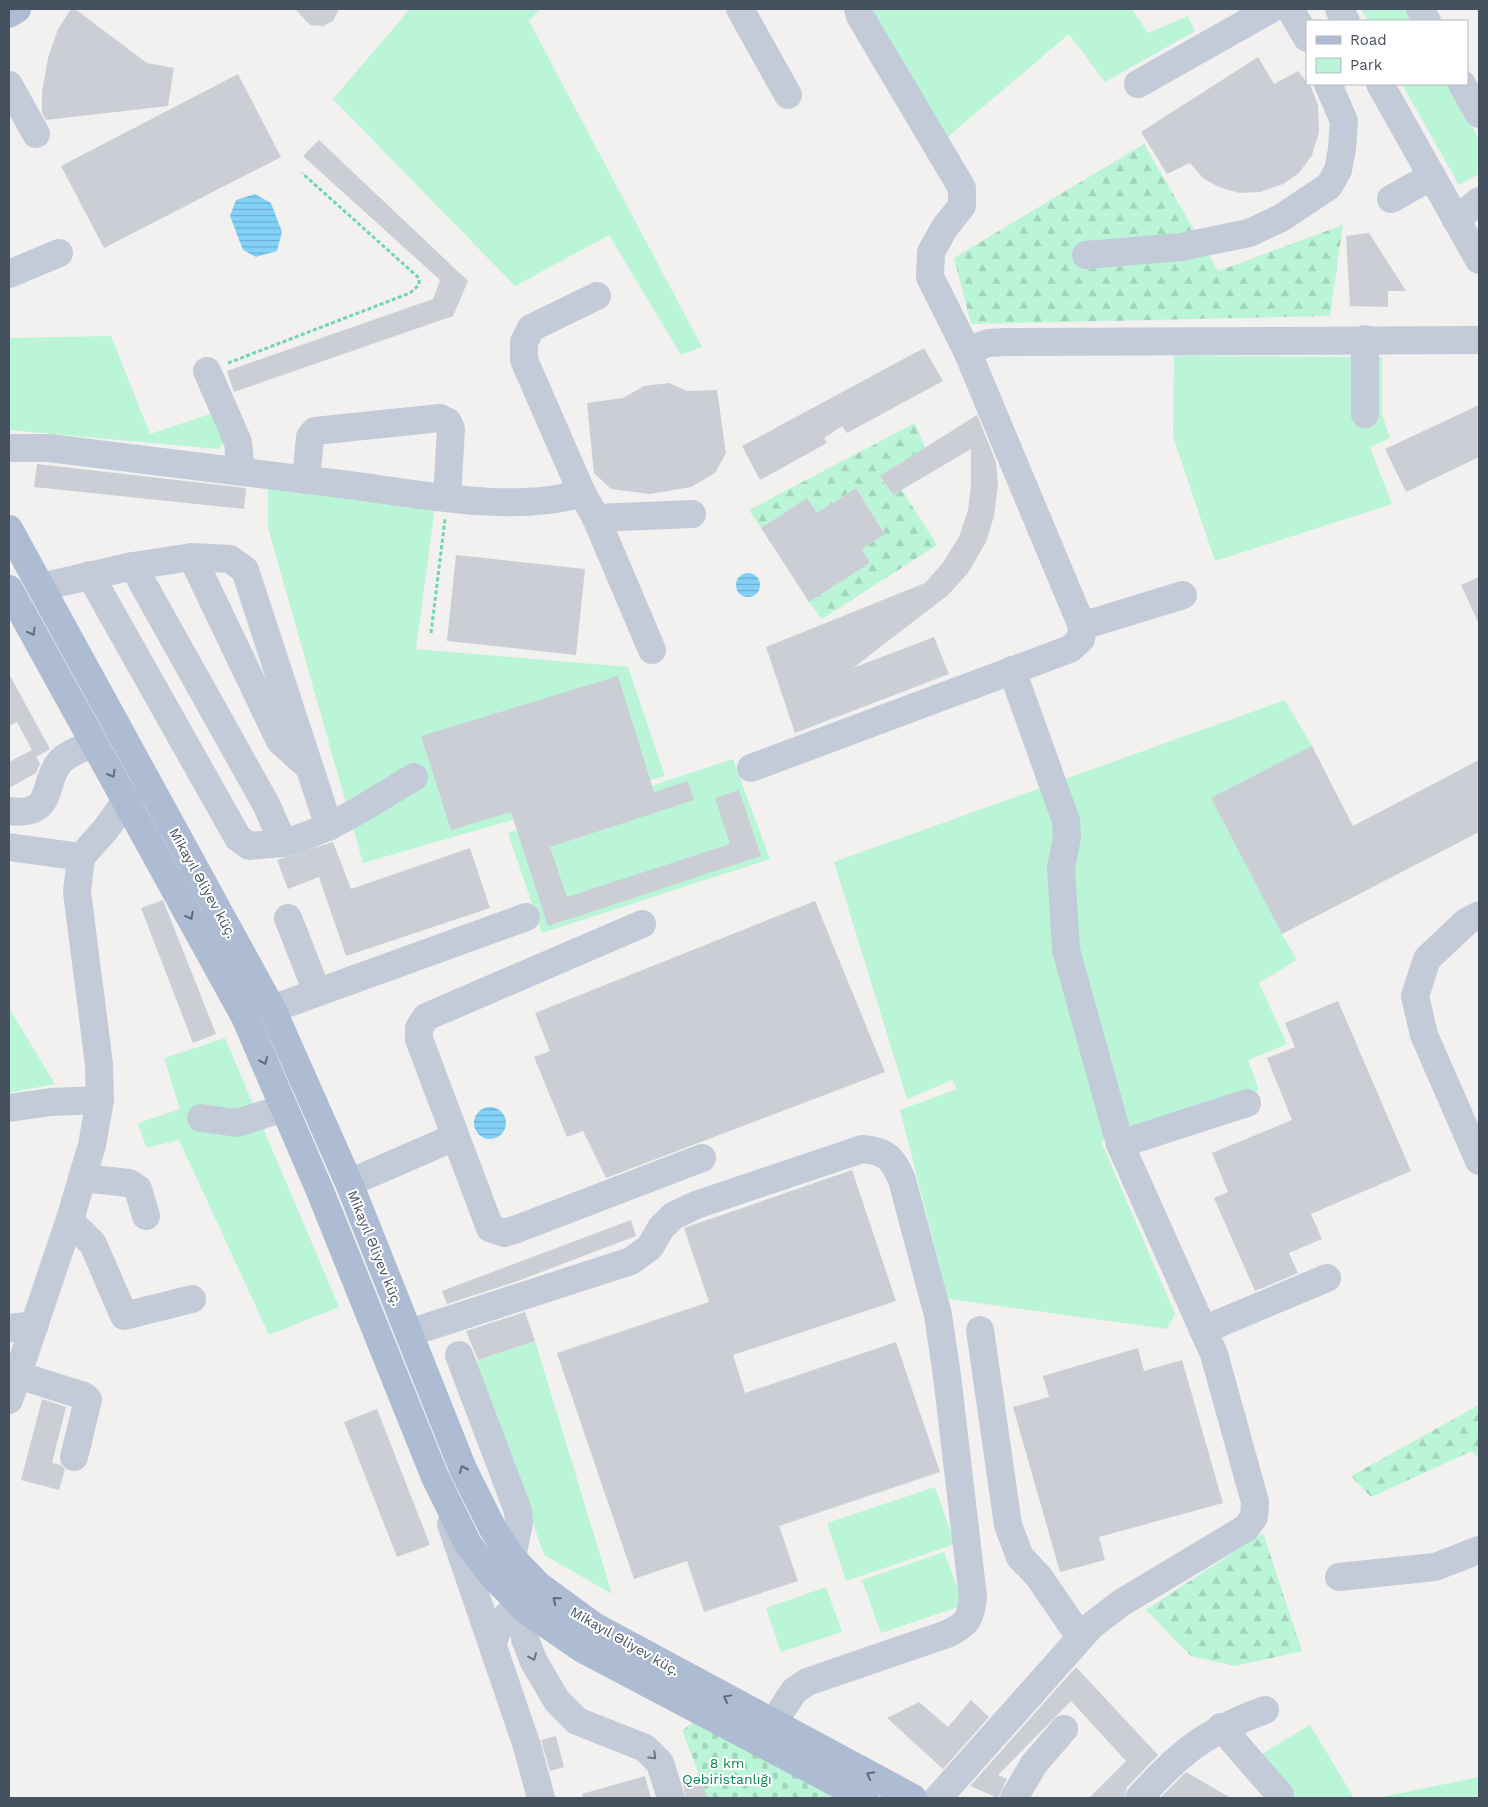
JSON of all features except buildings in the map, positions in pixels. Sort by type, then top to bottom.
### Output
[{"type":"main road","points":[[9,14],[18,9]]},
{"type":"main road","name":"Mikayıl Əliyev küç.","points":[[9,529],[272,1009],[349,1183],[463,1469],[492,1530]]},
{"type":"main road","points":[[9,589],[245,1016],[320,1191],[435,1477],[468,1544],[502,1567],[526,1610],[581,1648],[865,1798]]},
{"type":"main road","name":"Mikayıl Əliyev küç.","points":[[502,1567],[545,1590],[594,1626],[913,1798]]},
{"type":"street","points":[[740,9],[788,95]]},
{"type":"street","points":[[751,768],[1070,649],[1081,639],[1082,626],[967,351],[930,277],[931,252],[945,227],[962,206],[962,188],[860,16],[858,9]]},
{"type":"street","points":[[1138,84],[1271,9]]},
{"type":"street","points":[[1290,9],[1306,36]]},
{"type":"street","points":[[1339,9],[1345,20]]},
{"type":"street","points":[[1420,9],[1426,20]]},
{"type":"street","points":[[9,85],[36,134]]},
{"type":"street","points":[[1086,255],[1181,247],[1249,233],[1281,218],[1329,186],[1338,170],[1344,120],[1328,85]]},
{"type":"street","points":[[1381,85],[1479,260]]},
{"type":"street","points":[[1463,85],[1479,114]]},
{"type":"street","points":[[1391,199],[1432,176]]},
{"type":"street","points":[[1456,220],[1479,201]]},
{"type":"street","points":[[9,274],[59,253]]},
{"type":"street","points":[[597,296],[531,328],[524,342],[524,360],[582,493],[596,518],[652,650]]},
{"type":"street","points":[[1364,414],[1365,339]]},
{"type":"street","points":[[967,351],[988,343],[1006,342],[1479,340]]},
{"type":"street","points":[[207,370],[238,442],[241,472]]},
{"type":"street","points":[[306,480],[310,437],[315,431],[440,418],[448,422],[451,428],[447,497]]},
{"type":"street","points":[[9,448],[49,448],[447,497],[531,503],[558,500],[582,493]]},
{"type":"street","points":[[596,518],[692,514]]},
{"type":"street","points":[[41,587],[133,566],[192,558],[230,559],[245,570],[329,827]]},
{"type":"street","points":[[192,558],[280,741],[310,768]]},
{"type":"street","points":[[133,566],[267,806],[283,843]]},
{"type":"street","points":[[90,576],[238,838],[249,846],[283,843],[306,837],[329,827],[414,777]]},
{"type":"street","points":[[1082,626],[1183,595]]},
{"type":"street","points":[[938,1798],[1080,1637],[1103,1614],[1246,1528],[1254,1517],[1255,1502],[1252,1485],[1214,1354],[1120,1144],[1066,950],[1061,868],[1067,837],[1066,821],[1012,670]]},
{"type":"street","points":[[9,811],[30,810],[42,803],[55,768],[61,760],[94,743]]},
{"type":"street","points":[[9,1400],[70,1221],[92,1145],[100,1100],[99,1064],[77,892],[81,857],[106,830],[127,800]]},
{"type":"street","points":[[9,847],[81,857]]},
{"type":"street","points":[[1479,915],[1466,922],[1428,960],[1415,996],[1424,1035],[1479,1161]]},
{"type":"street","points":[[272,1009],[526,917]]},
{"type":"street","points":[[288,918],[317,992]]},
{"type":"street","points":[[642,924],[426,1016],[419,1028],[419,1039],[490,1228],[504,1233],[702,1158]]},
{"type":"street","points":[[9,1108],[51,1102],[100,1100]]},
{"type":"street","points":[[1120,1144],[1247,1103]]},
{"type":"street","points":[[201,1118],[237,1123],[284,1108]]},
{"type":"street","points":[[349,1183],[455,1137]]},
{"type":"street","points":[[409,1333],[631,1261],[650,1247],[661,1228],[673,1216],[696,1205],[862,1149],[876,1150],[894,1161],[902,1180],[938,1315],[973,1597],[971,1614],[964,1626],[947,1634],[807,1682],[794,1691],[773,1723]]},
{"type":"street","points":[[82,1178],[129,1183],[138,1189],[146,1216]]},
{"type":"street","points":[[70,1221],[93,1244],[124,1316],[192,1299]]},
{"type":"street","points":[[1203,1330],[1327,1278]]},
{"type":"street","points":[[9,1328],[35,1324]]},
{"type":"street","points":[[980,1330],[1008,1525],[1012,1540],[1020,1558],[1039,1577],[1080,1637]]},
{"type":"street","points":[[459,1355],[518,1511],[519,1522],[502,1567],[493,1642]]},
{"type":"street","points":[[18,1375],[84,1396],[88,1400],[74,1457]]},
{"type":"street","points":[[435,1477],[493,1642],[527,1746],[541,1798]]},
{"type":"street","points":[[492,1530],[502,1567]]},
{"type":"street","points":[[1339,1577],[1435,1567],[1479,1550]]},
{"type":"street","points":[[493,1642],[508,1614],[516,1610],[526,1610],[525,1640],[534,1662],[557,1701],[577,1721],[645,1748],[660,1763],[671,1798]]},
{"type":"street","points":[[1139,1798],[1164,1770],[1183,1753],[1221,1727],[1266,1710]]},
{"type":"street","points":[[1221,1727],[1280,1795]]},
{"type":"street","points":[[1014,1798],[1034,1764],[1064,1729]]},
{"type":"path","points":[[207,370],[410,293],[419,285],[419,278],[302,172]]},
{"type":"path","points":[[431,632],[447,497]]},
{"type":"green space","points":[[410,9],[540,9],[529,21],[702,347],[681,355],[609,235],[515,286],[333,99]]},
{"type":"green space","points":[[864,9],[1132,9],[1148,33],[1188,16],[1195,31],[1105,82],[1069,34],[943,141]]},
{"type":"green space","points":[[1361,9],[1404,9],[1410,20],[1367,20]]},
{"type":"green space","points":[[1403,85],[1448,85],[1479,139],[1479,174],[1459,185]]},
{"type":"green space","points":[[1144,144],[1218,271],[1343,225],[1330,316],[971,324],[954,258]]},
{"type":"green space","points":[[111,336],[150,434],[213,413],[225,443],[218,449],[9,430],[9,338]]},
{"type":"green space","points":[[1174,356],[1382,357],[1382,414],[1390,438],[1370,447],[1392,504],[1215,561],[1173,436]]},
{"type":"green space","points":[[915,423],[925,448],[880,477],[893,495],[902,490],[937,545],[822,619],[809,602],[870,563],[862,549],[885,533],[856,488],[817,513],[807,498],[761,528],[749,510]]},
{"type":"green space","points":[[268,487],[435,507],[416,649],[628,667],[665,776],[363,863],[268,528]]},
{"type":"green space","points":[[1285,700],[1312,746],[1282,934],[1297,960],[1259,983],[1287,1044],[1248,1060],[1259,1090],[1101,1141],[1175,1314],[1167,1329],[948,1299],[900,1110],[957,1089],[952,1080],[907,1099],[834,862]]},
{"type":"green space","points":[[733,759],[770,859],[542,933],[508,833]]},
{"type":"green space","points":[[9,1008],[55,1084],[9,1093]]},
{"type":"green space","points":[[225,1038],[339,1307],[269,1335],[179,1140],[146,1148],[138,1123],[180,1109],[164,1058]]},
{"type":"green space","points":[[535,1341],[612,1594],[544,1555],[476,1361]]},
{"type":"green space","points":[[1479,1405],[1479,1459],[1472,1451],[1371,1497],[1351,1476]]},
{"type":"green space","points":[[935,1487],[955,1544],[846,1581],[827,1523]]},
{"type":"green space","points":[[1263,1533],[1302,1651],[1235,1666],[1191,1656],[1146,1610]]},
{"type":"green space","points":[[944,1552],[964,1605],[881,1633],[862,1580]]},
{"type":"green space","points":[[826,1587],[842,1632],[781,1652],[766,1608]]},
{"type":"green space","name":"8 km Qəbiristanlığı","points":[[695,1722],[836,1798],[708,1798],[682,1730]]},
{"type":"green space","points":[[1310,1725],[1354,1798],[1293,1798],[1255,1758]]},
{"type":"green space","points":[[1479,1777],[1479,1798],[1377,1798]]},
{"type":"water","points":[[255,194],[271,203],[282,232],[277,251],[256,257],[243,250],[230,216],[236,200]]},
{"type":"water","points":[[748,573],[757,576],[760,585],[757,594],[748,597],[739,594],[736,585],[739,576]]},
{"type":"water","points":[[490,1107],[502,1111],[506,1123],[502,1135],[490,1139],[478,1135],[474,1123],[478,1111]]}]
